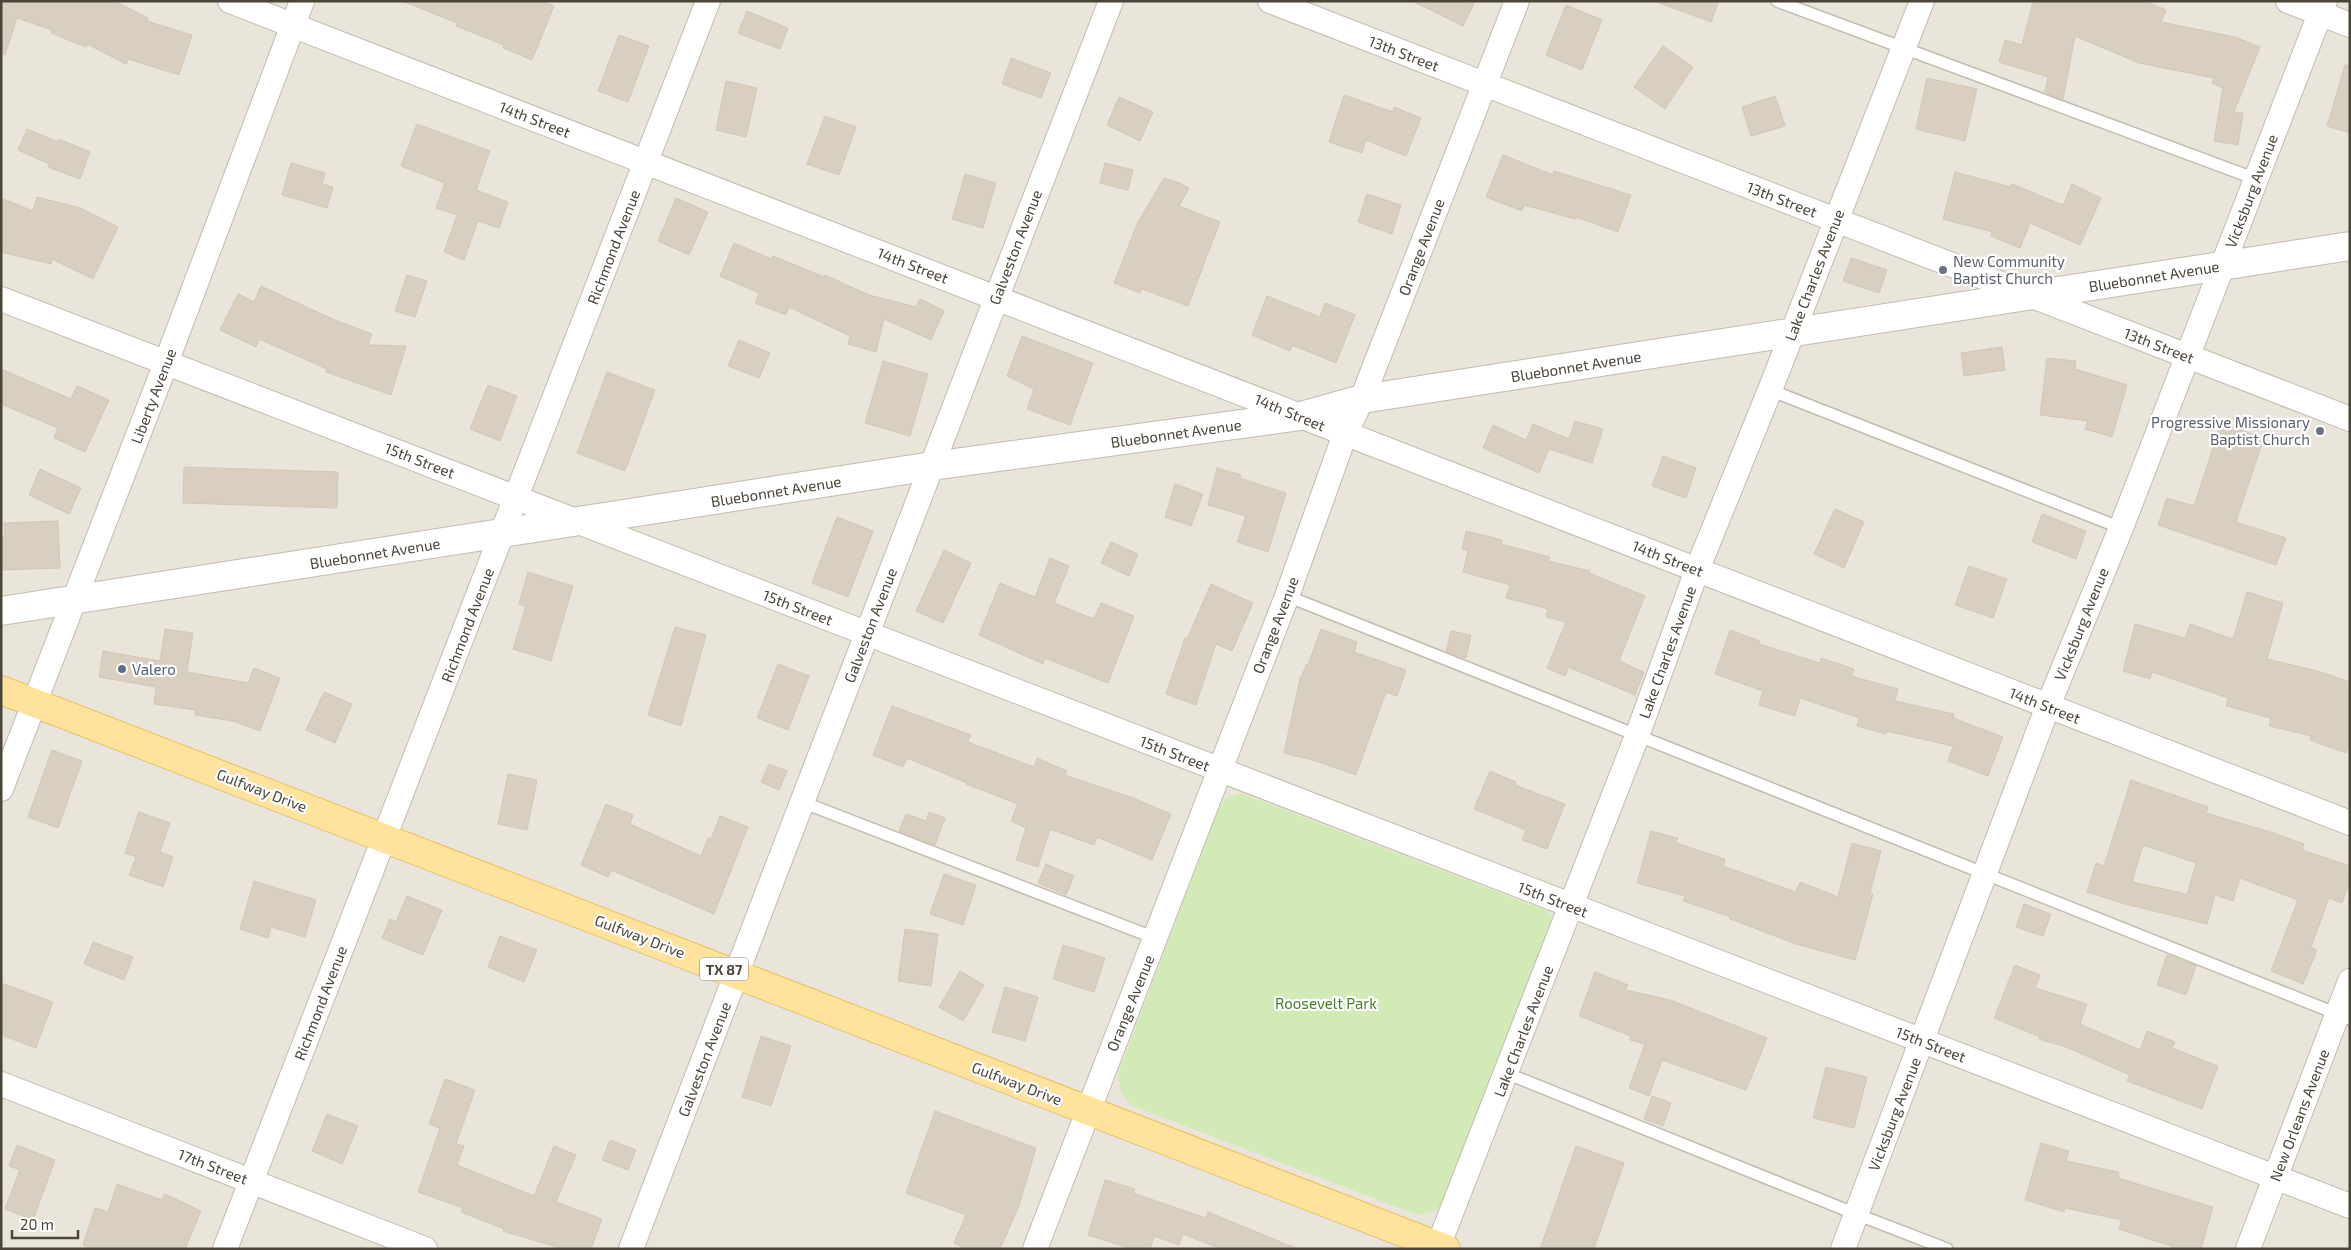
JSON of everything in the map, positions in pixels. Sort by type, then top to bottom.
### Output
[{"type":"main road","name":"Gulfway Drive","points":[[1,690],[1440,1248]]},
{"type":"street","name":"14th Street","points":[[230,1],[2350,823]]},
{"type":"street","name":"Liberty Avenue","points":[[1,789],[166,363],[302,1]]},
{"type":"street","name":"Richmond Avenue","points":[[226,1249],[708,1]]},
{"type":"street","name":"Galveston Avenue","points":[[631,1249],[932,466],[995,297],[1111,1]]},
{"type":"street","name":"13th Street","points":[[1270,1],[2350,419]]},
{"type":"street","name":"Orange Avenue","points":[[1035,1249],[1220,770],[1345,434],[1362,399],[1517,1]]},
{"type":"street","name":"Lake Charles Avenue","points":[[1440,1248],[1637,736],[1697,570],[1770,390],[1922,1]]},
{"type":"street","points":[[2288,1],[2323,8],[2350,25]]},
{"type":"street","name":"Vicksburg Avenue","points":[[1843,1249],[2048,706],[2121,528],[2323,8]]},
{"type":"street","name":"Bluebonnet Avenue","points":[[1,611],[932,466],[1301,416],[1362,399],[2350,246]]},
{"type":"street","name":"15th Street","points":[[1,299],[518,497],[867,634],[2350,1206]]},
{"type":"street","name":"New Orleans Avenue","points":[[2248,1249],[2275,1177],[2344,1016],[2350,981]]},
{"type":"street","name":"17th Street","points":[[1,1084],[425,1249]]},
{"type":"lane","points":[[1777,1],[2256,179]]},
{"type":"lane","points":[[1770,390],[2121,528]]},
{"type":"lane","points":[[1286,596],[2344,1016]]},
{"type":"lane","points":[[802,802],[1155,938]]},
{"type":"lane","points":[[1506,1073],[1947,1249]]},
{"type":"shaded area","points":[[1,1],[2350,1],[2350,1249],[1,1249]]},
{"type":"green space","name":"Roosevelt Park","points":[[1240,793],[1547,911],[1554,921],[1446,1200],[1433,1211],[1425,1214],[1415,1214],[1135,1107],[1122,1093],[1118,1074],[1220,806],[1225,799]]},
{"type":"building","points":[[1,1],[114,1],[148,18],[147,21],[192,35],[179,75],[128,59],[126,64],[87,44],[86,47],[51,33],[52,30],[17,18],[5,55],[1,54]]},
{"type":"building","points":[[542,1],[554,6],[532,60],[503,48],[504,45],[456,26],[457,23],[405,2]]},
{"type":"building","points":[[1412,1],[1475,1],[1463,26]]},
{"type":"building","points":[[1660,1],[1719,1],[1711,22],[1659,3]]},
{"type":"building","points":[[2033,1],[2145,1],[2166,10],[2161,22],[2235,37],[2260,47],[2234,112],[2243,113],[2238,145],[2214,141],[2223,88],[2212,83],[2214,78],[2139,63],[2075,36],[2063,99],[2045,92],[2048,77],[1999,62],[2005,40],[2022,45]]},
{"type":"building","points":[[1566,5],[1602,20],[1582,70],[1546,55]]},
{"type":"building","points":[[747,11],[788,28],[780,49],[738,33]]},
{"type":"building","points":[[619,35],[649,46],[628,102],[598,91]]},
{"type":"building","points":[[1663,46],[1693,67],[1665,109],[1634,87]]},
{"type":"building","points":[[1011,58],[1051,73],[1041,98],[1002,84]]},
{"type":"building","points":[[2345,65],[2350,65],[2350,133],[2327,126]]},
{"type":"building","points":[[1927,78],[1977,89],[1965,141],[1916,129]]},
{"type":"building","points":[[726,81],[757,88],[746,137],[716,130]]},
{"type":"building","points":[[1344,95],[1393,112],[1394,107],[1421,118],[1406,156],[1366,140],[1362,153],[1329,142]]},
{"type":"building","points":[[1775,96],[1785,126],[1751,136],[1742,107]]},
{"type":"building","points":[[1119,97],[1153,112],[1140,141],[1107,125]]},
{"type":"building","points":[[825,116],[856,127],[839,175],[807,164]]},
{"type":"building","points":[[417,124],[490,151],[476,190],[508,202],[499,228],[478,221],[464,260],[444,252],[457,215],[436,208],[445,183],[401,166]]},
{"type":"building","points":[[27,129],[58,142],[59,139],[90,152],[80,179],[48,167],[49,164],[18,150]]},
{"type":"building","points":[[1503,155],[1553,175],[1554,171],[1631,195],[1618,232],[1576,217],[1575,219],[1524,205],[1522,211],[1486,197]]},
{"type":"building","points":[[291,163],[325,173],[322,184],[333,187],[327,208],[282,195]]},
{"type":"building","points":[[1105,163],[1133,170],[1128,190],[1100,183]]},
{"type":"building","points":[[1955,172],[2011,187],[2012,184],[2063,205],[2072,184],[2101,198],[2080,245],[2030,223],[2020,248],[1991,236],[1992,232],[1943,219]]},
{"type":"building","points":[[965,174],[996,183],[983,228],[952,219]]},
{"type":"building","points":[[1164,178],[1189,188],[1179,206],[1220,222],[1188,306],[1142,289],[1140,293],[1114,283],[1137,224]]},
{"type":"building","points":[[1367,194],[1401,205],[1392,234],[1358,222]]},
{"type":"building","points":[[37,197],[80,208],[118,227],[93,279],[52,259],[51,264],[1,252],[1,198],[33,211]]},
{"type":"building","points":[[676,198],[708,212],[689,255],[658,241]]},
{"type":"building","points":[[734,243],[772,259],[773,256],[824,277],[825,275],[869,295],[916,307],[920,299],[944,311],[931,340],[884,319],[876,352],[848,344],[850,336],[789,307],[786,315],[755,303],[759,293],[720,276]]},
{"type":"building","points":[[1851,258],[1887,270],[1879,293],[1843,281]]},
{"type":"building","points":[[407,275],[427,281],[415,317],[395,311]]},
{"type":"building","points":[[261,286],[337,321],[372,334],[368,345],[406,346],[391,395],[326,372],[327,369],[259,339],[256,347],[220,330],[238,294],[254,302]]},
{"type":"building","points":[[1267,296],[1320,317],[1325,303],[1355,315],[1336,363],[1292,345],[1290,351],[1252,335]]},
{"type":"building","points":[[1022,336],[1093,363],[1070,425],[1027,409],[1034,389],[1007,376]]},
{"type":"building","points":[[739,340],[770,353],[759,378],[728,366]]},
{"type":"building","points":[[2002,347],[2005,370],[1964,376],[1961,353]]},
{"type":"building","points":[[2047,358],[2076,361],[2075,369],[2127,385],[2112,437],[2085,429],[2088,421],[2040,415]]},
{"type":"building","points":[[883,361],[928,374],[910,436],[865,423]]},
{"type":"building","points":[[1,369],[71,399],[77,386],[109,400],[85,452],[54,438],[58,428],[1,404]]},
{"type":"building","points":[[607,372],[655,390],[625,471],[577,453]]},
{"type":"building","points":[[488,385],[517,396],[500,441],[470,429]]},
{"type":"building","points":[[1575,421],[1603,429],[1592,463],[1549,449],[1539,473],[1483,448],[1493,425],[1526,440],[1533,424],[1569,439]]},
{"type":"building","points":[[2221,423],[2264,438],[2236,522],[2286,538],[2276,565],[2158,525],[2167,498],[2194,506]]},
{"type":"building","points":[[1663,456],[1696,468],[1686,498],[1652,486]]},
{"type":"building","points":[[184,467],[338,472],[337,508],[183,503]]},
{"type":"building","points":[[1217,468],[1241,475],[1240,478],[1286,493],[1268,552],[1237,542],[1246,516],[1208,505]]},
{"type":"building","points":[[40,469],[81,488],[69,514],[29,495]]},
{"type":"building","points":[[1175,484],[1203,494],[1191,526],[1165,517]]},
{"type":"building","points":[[1835,509],[1864,522],[1844,568],[1814,554]]},
{"type":"building","points":[[2042,514],[2086,531],[2076,559],[2032,542]]},
{"type":"building","points":[[837,517],[873,531],[848,597],[812,583]]},
{"type":"building","points":[[58,521],[60,568],[1,570],[1,536],[5,537],[4,523]]},
{"type":"building","points":[[1466,531],[1502,540],[1501,544],[1550,557],[1548,561],[1590,571],[1589,573],[1645,596],[1619,661],[1644,672],[1635,695],[1568,667],[1565,676],[1547,668],[1566,622],[1546,617],[1548,609],[1506,598],[1510,585],[1463,572],[1468,551],[1462,549]]},
{"type":"building","points":[[1111,542],[1138,554],[1129,576],[1101,563]]},
{"type":"building","points":[[944,550],[971,563],[943,623],[916,611]]},
{"type":"building","points":[[1050,558],[1069,566],[1054,603],[1094,619],[1101,603],[1134,616],[1108,683],[1045,658],[1043,664],[979,635],[1000,583],[1035,597]]},
{"type":"building","points":[[1969,566],[2007,579],[1993,618],[1955,605]]},
{"type":"building","points":[[528,572],[573,586],[551,661],[513,649],[526,606],[519,604]]},
{"type":"building","points":[[1211,584],[1253,603],[1232,651],[1216,644],[1196,705],[1166,694],[1185,638],[1187,639]]},
{"type":"building","points":[[2247,592],[2283,603],[2267,659],[2321,672],[2350,682],[2350,744],[2346,753],[2310,740],[2311,736],[2269,726],[2271,718],[2226,706],[2228,698],[2152,672],[2150,679],[2123,671],[2135,624],[2185,638],[2190,624],[2233,639]]},
{"type":"building","points":[[675,627],[706,635],[681,726],[648,715]]},
{"type":"building","points":[[165,629],[193,633],[187,672],[248,683],[254,668],[280,678],[260,731],[233,721],[195,715],[195,710],[154,704],[156,687],[99,677],[103,651],[160,661]]},
{"type":"building","points":[[1321,629],[1357,642],[1354,652],[1406,670],[1397,696],[1386,692],[1356,775],[1313,760],[1284,753],[1300,679],[1308,665]]},
{"type":"building","points":[[1730,630],[1760,641],[1759,644],[1820,663],[1821,658],[1854,669],[1851,676],[1898,689],[1895,701],[1954,714],[1953,718],[2003,737],[1988,776],[1948,761],[1953,746],[1886,731],[1886,734],[1857,726],[1859,718],[1800,698],[1795,716],[1759,705],[1763,691],[1715,674]]},
{"type":"building","points":[[1451,631],[1471,635],[1466,658],[1446,651]]},
{"type":"building","points":[[778,664],[809,676],[788,730],[757,718]]},
{"type":"building","points":[[324,692],[352,704],[335,743],[306,730]]},
{"type":"building","points":[[892,706],[971,735],[968,742],[1034,767],[1037,758],[1067,771],[1065,775],[1133,798],[1171,814],[1152,860],[1097,837],[1094,845],[1050,829],[1038,867],[1016,860],[1026,828],[1011,821],[1018,804],[907,758],[903,767],[873,755]]},
{"type":"building","points":[[52,750],[82,761],[58,828],[28,817]]},
{"type":"building","points":[[769,764],[787,771],[779,790],[761,782]]},
{"type":"building","points":[[1490,771],[1516,782],[1515,785],[1565,804],[1547,849],[1522,840],[1526,830],[1474,809]]},
{"type":"building","points":[[508,774],[537,780],[527,830],[498,824]]},
{"type":"building","points":[[2131,780],[2208,807],[2206,813],[2304,844],[2302,850],[2350,866],[2350,880],[2342,903],[2329,898],[2311,947],[2317,950],[2303,984],[2271,971],[2298,900],[2240,878],[2233,901],[2215,895],[2207,924],[2125,904],[2087,892],[2096,863],[2104,866]],"holes":[[[2143,845],[2196,863],[2187,894],[2132,882]]]},
{"type":"building","points":[[606,804],[633,815],[630,824],[701,856],[708,838],[711,839],[720,816],[748,827],[714,914],[611,870],[608,877],[581,865]]},
{"type":"building","points":[[139,812],[170,823],[160,852],[173,857],[163,887],[129,875],[136,857],[125,853]]},
{"type":"building","points":[[929,812],[945,818],[935,845],[899,831],[906,814],[926,821]]},
{"type":"building","points":[[1651,831],[1678,838],[1676,843],[1725,859],[1723,866],[1796,892],[1800,882],[1838,897],[1852,843],[1881,851],[1870,893],[1873,894],[1855,960],[1796,944],[1730,919],[1731,917],[1683,901],[1685,896],[1637,883]]},
{"type":"building","points":[[1046,864],[1074,876],[1066,895],[1038,883]]},
{"type":"building","points":[[944,874],[976,885],[963,925],[930,914]]},
{"type":"building","points":[[254,881],[316,900],[305,937],[271,927],[268,938],[240,929]]},
{"type":"building","points":[[407,896],[442,910],[423,955],[382,938],[390,919],[396,922]]},
{"type":"building","points":[[2024,904],[2051,914],[2043,936],[2016,927]]},
{"type":"building","points":[[905,929],[938,934],[931,986],[898,981]]},
{"type":"building","points":[[500,936],[537,950],[524,982],[488,967]]},
{"type":"building","points":[[93,942],[133,957],[124,980],[84,964]]},
{"type":"building","points":[[1063,945],[1105,958],[1094,992],[1053,979]]},
{"type":"building","points":[[2167,955],[2196,966],[2186,995],[2157,985]]},
{"type":"building","points":[[2015,965],[2040,975],[2035,988],[2087,1004],[2080,1024],[2140,1050],[2147,1031],[2175,1042],[2172,1048],[2218,1066],[2202,1109],[2127,1081],[2130,1075],[2066,1047],[2039,1039],[2040,1037],[1994,1018]]},
{"type":"building","points":[[960,971],[984,985],[963,1021],[939,1007]]},
{"type":"building","points":[[1595,972],[1628,985],[1625,990],[1670,1000],[1767,1038],[1746,1090],[1662,1060],[1649,1096],[1629,1088],[1645,1044],[1630,1040],[1631,1036],[1579,1016]]},
{"type":"building","points":[[1,983],[53,1002],[36,1048],[1,1035]]},
{"type":"building","points":[[1005,987],[1038,997],[1025,1041],[992,1032]]},
{"type":"building","points":[[761,1036],[791,1046],[771,1106],[742,1097]]},
{"type":"building","points":[[1826,1067],[1867,1077],[1854,1128],[1813,1118]]},
{"type":"building","points":[[445,1079],[475,1090],[456,1144],[464,1146],[457,1165],[534,1196],[554,1146],[576,1155],[556,1202],[602,1219],[591,1249],[563,1249],[503,1231],[504,1229],[461,1212],[463,1208],[418,1192],[440,1128],[429,1124]]},
{"type":"building","points":[[1652,1096],[1671,1103],[1663,1126],[1644,1119]]},
{"type":"building","points":[[935,1111],[1036,1148],[1019,1206],[1000,1249],[966,1249],[954,1243],[966,1215],[906,1193]]},
{"type":"building","points":[[327,1114],[358,1126],[342,1164],[312,1151]]},
{"type":"building","points":[[610,1140],[636,1150],[628,1170],[602,1160]]},
{"type":"building","points":[[2041,1143],[2069,1151],[2066,1161],[2119,1172],[2118,1178],[2213,1207],[2201,1249],[2170,1249],[2171,1246],[2119,1229],[2122,1220],[2065,1208],[2064,1212],[2025,1200]]},
{"type":"building","points":[[17,1145],[55,1160],[33,1220],[5,1209],[20,1170],[9,1166]]},
{"type":"building","points":[[1576,1146],[1624,1163],[1594,1249],[1540,1249]]},
{"type":"building","points":[[1105,1180],[1135,1189],[1133,1193],[1206,1218],[1208,1212],[1298,1249],[1221,1249],[1183,1234],[1179,1245],[1154,1236],[1150,1249],[1132,1249],[1088,1235]]},
{"type":"building","points":[[117,1184],[162,1200],[165,1194],[201,1211],[185,1249],[93,1249],[83,1245],[95,1208],[108,1212]]},
{"type":"place","name":"New Community Baptist Church","points":[[1943,270]]},
{"type":"place","name":"Progressive Missionary Baptist Church","points":[[2320,431]]},
{"type":"place","name":"Valero","points":[[122,669]]}]
